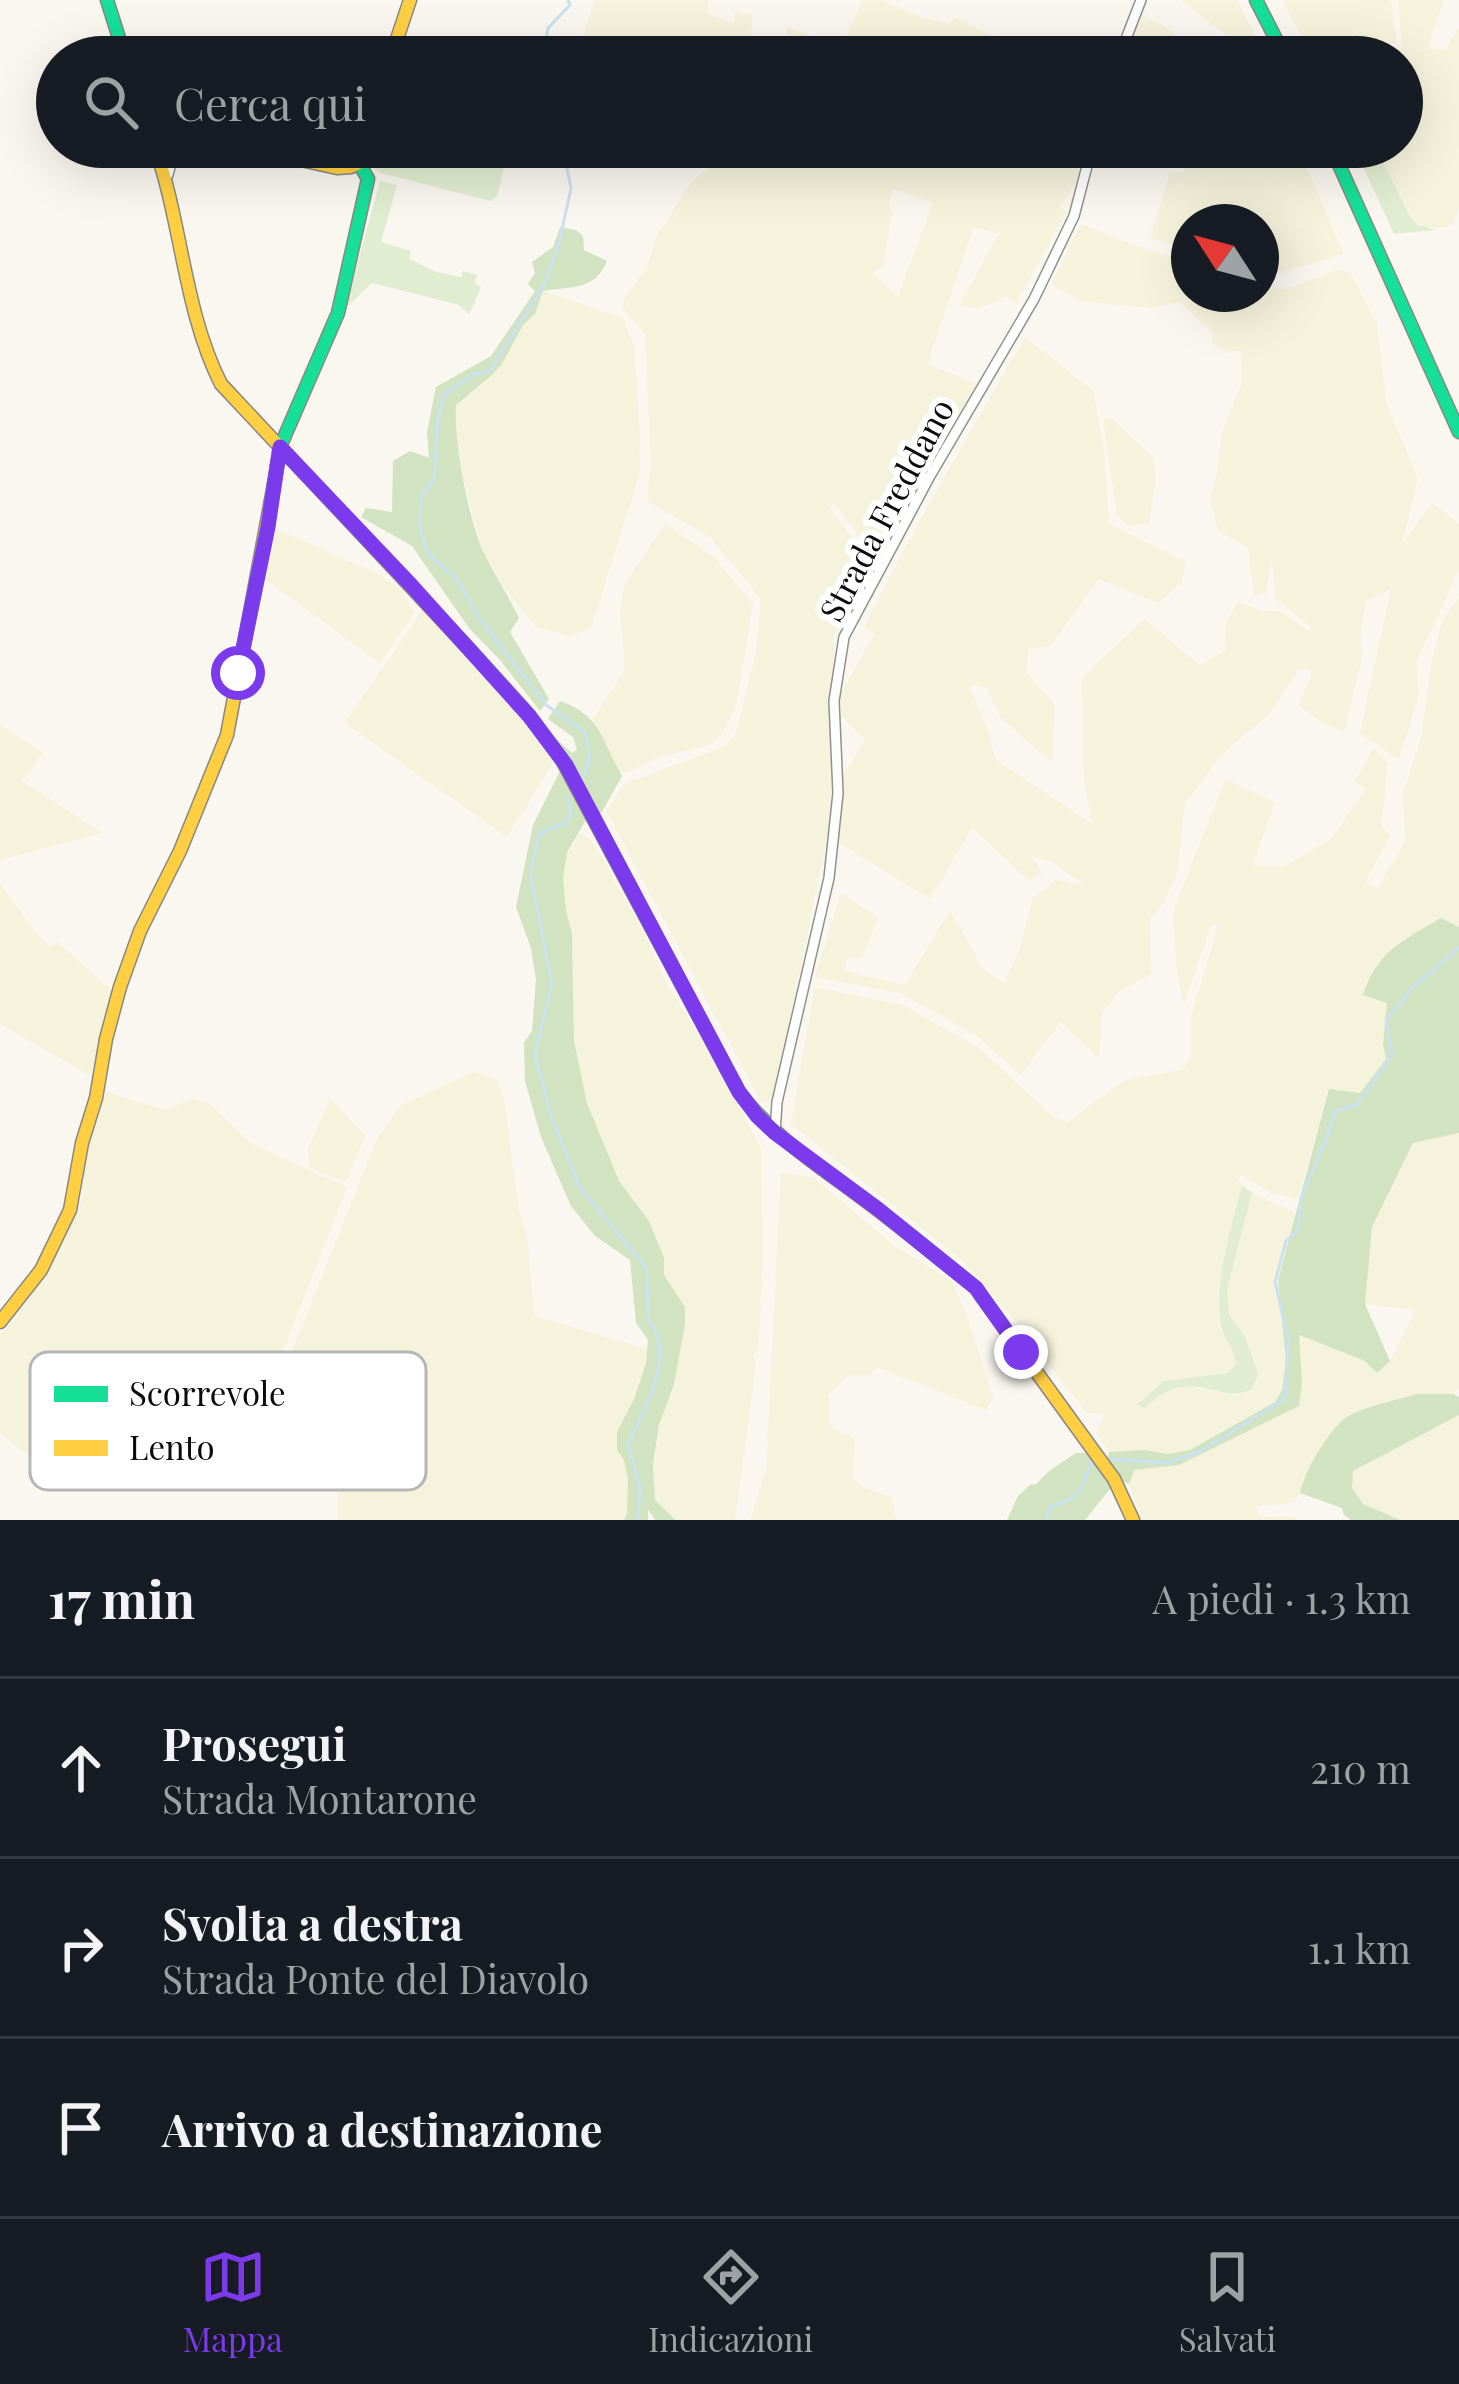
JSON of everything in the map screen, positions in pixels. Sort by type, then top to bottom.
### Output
[{"type":"main road","points":[[107,0],[118,36]]},
{"type":"main road","points":[[398,36],[410,0]]},
{"type":"main road","points":[[1256,0],[1274,36]]},
{"type":"main road","points":[[1266,0],[1284,36]]},
{"type":"main road","points":[[163,168],[205,352],[221,384],[412,586],[529,716],[566,765],[739,1092],[757,1116],[976,1288],[1114,1479],[1133,1520]]},
{"type":"main road","points":[[0,1322],[41,1270],[70,1210],[120,987],[227,736],[280,447],[338,313],[368,190],[364,168]]},
{"type":"main road","points":[[1340,168],[1459,432]]},
{"type":"main road","points":[[1351,168],[1459,407]]},
{"type":"street","points":[[1127,36],[1142,0]]},
{"type":"street","points":[[167,181],[168,168]]},
{"type":"street","name":"Strada Freddano","points":[[775,1133],[777,1102],[829,878],[838,793],[833,701],[844,637],[930,476],[1034,299],[1074,217],[1087,168]]},
{"type":"shaded area","points":[[595,0],[708,0],[709,14],[734,24],[735,11],[752,15],[751,36],[583,36]]},
{"type":"shaded area","points":[[863,0],[882,0],[922,18],[949,24],[955,18],[994,36],[848,36]]},
{"type":"shaded area","points":[[1181,0],[1237,0],[1255,36],[1227,36]]},
{"type":"shaded area","points":[[1283,0],[1391,0],[1396,36],[1301,36]]},
{"type":"shaded area","points":[[1398,0],[1443,0],[1428,49],[1446,49],[1459,28],[1459,207],[1448,227],[1425,228],[1410,217],[1386,168],[1423,168],[1423,36],[1401,36]]},
{"type":"shaded area","points":[[1143,15],[1176,36],[1134,36]]},
{"type":"shaded area","points":[[787,27],[813,36],[786,36]]},
{"type":"shaded area","points":[[708,168],[1079,168],[1060,207],[1067,212],[1016,303],[1005,296],[977,308],[959,305],[999,234],[974,227],[927,364],[977,384],[877,564],[835,503],[829,507],[866,558],[863,577],[834,637],[830,823],[773,1101],[761,1102],[606,811],[624,784],[726,746],[737,731],[756,652],[761,599],[710,537],[649,502],[647,492],[651,465],[645,335],[623,308],[624,299],[647,268],[655,239],[692,181]],"holes":[[[893,189],[933,203],[898,296],[872,273],[883,267]]]},
{"type":"shaded area","points":[[1186,168],[1307,168],[1344,254],[1279,273],[1279,204],[1171,204],[1171,244],[1150,238],[1170,173]]},
{"type":"shaded area","points":[[1081,224],[1171,257],[1171,304],[1150,308],[1082,301],[1051,285]]},
{"type":"shaded area","points":[[1340,269],[1351,274],[1377,323],[1386,402],[1418,479],[1402,544],[1432,503],[1459,524],[1459,569],[1416,663],[1419,694],[1399,759],[1360,733],[1391,589],[1366,602],[1362,656],[1344,732],[1299,705],[1313,671],[1300,668],[1270,713],[1222,754],[1185,804],[1177,873],[1164,903],[1150,919],[1151,974],[1118,992],[1102,1013],[1099,1058],[1060,1022],[1021,1075],[976,1035],[900,993],[815,977],[841,893],[878,918],[862,959],[848,957],[844,971],[905,985],[950,910],[982,968],[1004,983],[1018,954],[1033,898],[1056,880],[1085,886],[1051,861],[1032,857],[1042,873],[1028,880],[972,827],[930,899],[838,842],[843,775],[865,740],[841,716],[841,692],[875,634],[864,627],[1025,337],[1093,391],[1104,452],[1109,524],[1186,562],[1182,582],[1159,603],[1099,579],[1050,646],[1029,649],[1026,673],[1055,705],[1052,763],[1000,717],[988,689],[973,684],[970,688],[996,760],[1092,824],[1084,780],[1082,678],[1145,619],[1200,666],[1225,650],[1226,621],[1238,602],[1262,611],[1279,611],[1309,631],[1312,628],[1276,599],[1272,558],[1266,593],[1254,596],[1248,548],[1218,530],[1210,496],[1222,432],[1242,383],[1241,350],[1227,353],[1212,343],[1214,334],[1191,312],[1279,312],[1279,289]]},
{"type":"shaded area","points":[[543,291],[623,318],[634,347],[639,476],[591,628],[569,636],[536,627],[503,586],[481,547],[454,424],[456,405],[502,364],[523,325],[535,314]]},
{"type":"shaded area","points":[[1103,418],[1112,419],[1154,459],[1149,523],[1128,526],[1117,515]]},
{"type":"shaded area","points":[[665,524],[714,557],[753,604],[736,705],[721,735],[709,745],[656,758],[626,773],[619,771],[593,719],[625,670],[620,613],[624,586]]},
{"type":"shaded area","points":[[276,529],[380,575],[400,589],[414,613],[380,663],[264,578]]},
{"type":"shaded area","points":[[1459,598],[1459,927],[1441,918],[1387,1003],[1386,1059],[1360,1093],[1329,1090],[1298,1199],[1271,1193],[1242,1175],[1237,1180],[1242,1185],[1218,1294],[1220,1329],[1235,1350],[1236,1364],[1228,1373],[1164,1381],[1145,1407],[1161,1394],[1185,1386],[1239,1396],[1245,1337],[1229,1315],[1227,1289],[1252,1193],[1295,1213],[1278,1280],[1286,1361],[1282,1390],[1275,1402],[1190,1450],[1109,1452],[1096,1432],[1105,1414],[1087,1413],[963,1261],[791,1124],[814,990],[903,1005],[979,1048],[1054,1118],[1068,1122],[1125,1080],[1182,1070],[1191,1059],[1191,1015],[1219,924],[1211,926],[1184,1004],[1173,912],[1225,779],[1275,803],[1252,866],[1285,866],[1331,839],[1366,789],[1354,781],[1374,748],[1388,763],[1381,826],[1390,836],[1365,883],[1378,888],[1405,841],[1403,793],[1421,738],[1432,659],[1443,619]]},
{"type":"shaded area","points":[[423,609],[523,716],[553,756],[507,837],[345,723]]},
{"type":"shaded area","points":[[0,725],[43,753],[22,781],[102,833],[0,860]]},
{"type":"shaded area","points":[[581,833],[592,841],[761,1148],[763,1259],[758,1349],[753,1355],[756,1365],[735,1520],[678,1520],[655,1500],[653,1463],[659,1425],[674,1384],[685,1307],[664,1275],[664,1258],[649,1221],[619,1181],[587,1103],[574,1042],[572,934],[563,879],[567,852]]},
{"type":"shaded area","points":[[0,883],[49,947],[57,942],[113,992],[91,1076],[0,1024]]},
{"type":"shaded area","points":[[474,1072],[496,1079],[504,1099],[518,1205],[528,1242],[534,1316],[647,1349],[634,1399],[617,1433],[617,1450],[628,1480],[624,1520],[338,1520],[338,1490],[426,1490],[426,1352],[292,1352],[376,1141],[400,1106]]},
{"type":"shaded area","points":[[106,1092],[165,1110],[193,1099],[209,1103],[252,1144],[347,1187],[283,1352],[30,1352],[30,1457],[0,1433],[0,1335],[45,1274],[81,1204],[86,1156]]},
{"type":"shaded area","points":[[330,1098],[365,1136],[346,1182],[309,1167],[308,1149]]},
{"type":"shaded area","points":[[1459,1133],[1459,1388],[1453,1394],[1417,1394],[1303,1478],[1293,1503],[1255,1506],[1260,1517],[1298,1520],[1142,1520],[1129,1484],[1133,1470],[1179,1465],[1299,1406],[1298,1335],[1365,1361],[1390,1362],[1416,1310],[1365,1304],[1372,1227],[1413,1143]]},
{"type":"shaded area","points":[[781,1173],[813,1177],[893,1245],[952,1281],[969,1322],[993,1398],[986,1410],[877,1367],[868,1376],[848,1375],[828,1395],[830,1427],[855,1439],[852,1478],[892,1498],[896,1520],[750,1520],[766,1469]]},
{"type":"shaded area","points":[[1456,1415],[1459,1520],[1400,1520],[1362,1504],[1351,1488],[1354,1471]]},
{"type":"green space","points":[[374,168],[504,168],[497,196],[490,201]]},
{"type":"green space","points":[[1364,168],[1386,168],[1410,217],[1435,230],[1394,234]]},
{"type":"green space","points":[[380,181],[397,185],[381,242],[411,251],[409,259],[436,272],[477,275],[475,284],[481,287],[469,314],[459,305],[372,283],[346,305]]},
{"type":"green space","points":[[560,227],[576,230],[583,236],[584,250],[607,261],[602,271],[581,285],[543,291],[535,314],[523,325],[502,364],[456,405],[472,520],[519,618],[510,632],[549,699],[540,711],[469,628],[412,546],[361,517],[366,508],[392,512],[393,461],[410,451],[429,458],[427,432],[436,387],[491,356],[535,291],[528,284],[535,273],[532,262],[553,247]]},
{"type":"green space","points":[[560,701],[593,722],[622,776],[599,817],[551,734],[572,753],[577,750],[573,737],[548,719]]},
{"type":"green space","points":[[563,765],[589,815],[567,852],[563,879],[572,934],[574,1042],[587,1103],[619,1181],[649,1221],[664,1258],[664,1275],[685,1307],[674,1384],[659,1425],[653,1463],[655,1500],[676,1520],[655,1520],[648,1509],[648,1520],[624,1520],[628,1480],[617,1450],[617,1432],[634,1399],[648,1340],[636,1323],[630,1260],[595,1236],[571,1206],[541,1137],[525,1081],[524,1043],[532,1031],[536,980],[531,948],[516,907],[533,825]]},
{"type":"green space","points":[[1441,918],[1459,927],[1459,1133],[1413,1143],[1372,1227],[1365,1304],[1390,1361],[1377,1373],[1365,1361],[1299,1335],[1299,1406],[1179,1465],[1134,1470],[1129,1484],[1119,1480],[1107,1463],[1109,1452],[1190,1450],[1275,1402],[1282,1390],[1286,1361],[1278,1280],[1329,1089],[1360,1093],[1386,1059],[1387,1003],[1363,995],[1393,948]]},
{"type":"green space","points":[[1242,1185],[1252,1193],[1227,1289],[1229,1315],[1245,1337],[1258,1374],[1252,1389],[1235,1393],[1181,1387],[1145,1408],[1138,1404],[1164,1381],[1228,1373],[1236,1364],[1221,1326],[1219,1303],[1225,1252]]},
{"type":"green space","points":[[1417,1394],[1459,1397],[1459,1415],[1353,1471],[1352,1488],[1363,1504],[1400,1520],[1351,1520],[1342,1508],[1300,1493],[1320,1449],[1344,1419]]},
{"type":"green space","points":[[1076,1453],[1092,1453],[1113,1485],[1085,1520],[1007,1520],[1018,1496]]},
{"type":"waterway","points":[[547,36],[548,28],[570,5],[568,0]]},
{"type":"waterway","points":[[567,168],[571,188],[545,283],[490,371],[474,374],[444,395],[434,479],[421,496],[420,527],[428,554],[456,578],[480,619],[546,705],[585,732],[590,759],[582,779]]},
{"type":"waterway","points":[[568,797],[571,815],[565,823],[540,833],[530,872],[552,984],[535,1055],[552,1119],[579,1186],[646,1268],[649,1322],[660,1349],[655,1382],[628,1444],[640,1488],[638,1520]]},
{"type":"waterway","points":[[1109,1459],[1167,1463],[1199,1452],[1285,1399],[1288,1339],[1275,1282],[1286,1241],[1298,1230],[1301,1198],[1335,1111],[1357,1105],[1392,1055],[1386,1020],[1412,988],[1459,948]]},
{"type":"waterway","points":[[1046,1520],[1051,1506],[1070,1500],[1079,1491],[1092,1461]]},
{"type":"traffic: fast","points":[[107,0],[118,36]]},
{"type":"traffic: fast","points":[[1256,0],[1274,36]]},
{"type":"traffic: fast","points":[[274,484],[280,447],[338,313],[368,179],[362,168]]},
{"type":"traffic: fast","points":[[1340,168],[1459,432]]},
{"type":"traffic: fast","points":[[472,652],[562,760],[739,1092],[782,1137],[908,1233],[982,1297]]},
{"type":"traffic: slow","points":[[398,36],[410,0]]},
{"type":"traffic: slow","points":[[161,168],[199,327],[221,384],[472,652]]},
{"type":"traffic: slow","points":[[0,1322],[41,1270],[70,1210],[120,987],[227,735],[274,484]]},
{"type":"traffic: slow","points":[[982,1297],[1114,1479],[1133,1520]]},
{"type":"route","points":[[238,673],[280,447],[529,716],[566,765],[739,1092],[757,1116],[976,1288],[1021,1352]]}]
